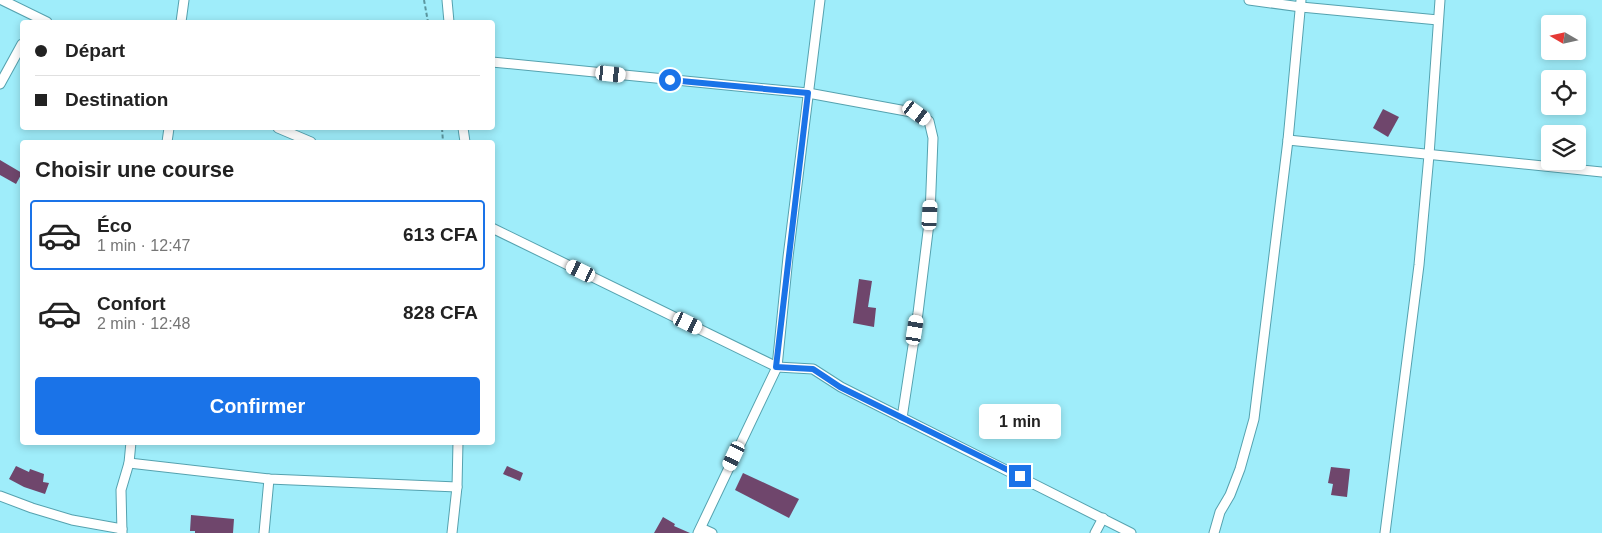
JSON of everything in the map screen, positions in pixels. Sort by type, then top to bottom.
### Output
[{"type":"street","points":[[2,0],[35,20]]},
{"type":"street","points":[[181,20],[184,0]]},
{"type":"street","points":[[446,0],[449,20]]},
{"type":"street","points":[[712,533],[700,530],[776,367],[820,0]]},
{"type":"street","points":[[1250,0],[1438,20]]},
{"type":"street","points":[[1385,533],[1419,265],[1440,0]]},
{"type":"street","points":[[1214,533],[1220,512],[1230,495],[1240,469],[1254,419],[1288,140],[1301,4]]},
{"type":"street","points":[[0,84],[20,48]]},
{"type":"street","points":[[495,62],[808,93],[917,113],[929,121],[933,138],[930,215],[918,313],[902,418]]},
{"type":"street","points":[[283,130],[306,140]]},
{"type":"street","points":[[1288,140],[1602,172]]},
{"type":"street","points":[[495,229],[776,367],[813,369],[840,387],[1131,533]]},
{"type":"street","points":[[0,496],[72,520],[122,531],[121,490],[129,464],[132,445]]},
{"type":"street","points":[[452,533],[457,487],[458,445]]},
{"type":"street","points":[[129,464],[269,479],[457,487]]},
{"type":"street","points":[[264,533],[269,479]]},
{"type":"street","points":[[1095,533],[1103,518]]},
{"type":"path","points":[[424,0],[428,20]]},
{"type":"building","points":[[1383,109],[1399,117],[1388,137],[1373,128]]},
{"type":"building","points":[[0,160],[20,172],[20,177],[16,184],[0,175]]},
{"type":"building","points":[[859,279],[872,281],[868,307],[876,308],[874,327],[853,323]]},
{"type":"building","points":[[16,466],[29,472],[30,469],[44,474],[43,482],[49,483],[45,494],[24,487],[9,479]]},
{"type":"building","points":[[507,466],[523,473],[520,481],[503,474]]},
{"type":"building","points":[[1331,467],[1350,469],[1347,497],[1331,495],[1333,484],[1328,483]]},
{"type":"building","points":[[743,473],[799,499],[789,518],[735,490]]},
{"type":"building","points":[[191,515],[234,519],[233,533],[195,533],[195,531],[190,531]]},
{"type":"building","points":[[663,517],[675,524],[674,526],[690,533],[654,533]]},
{"type":"route","points":[[670,80],[808,93],[776,367],[813,369],[840,387],[1020,476]]}]
